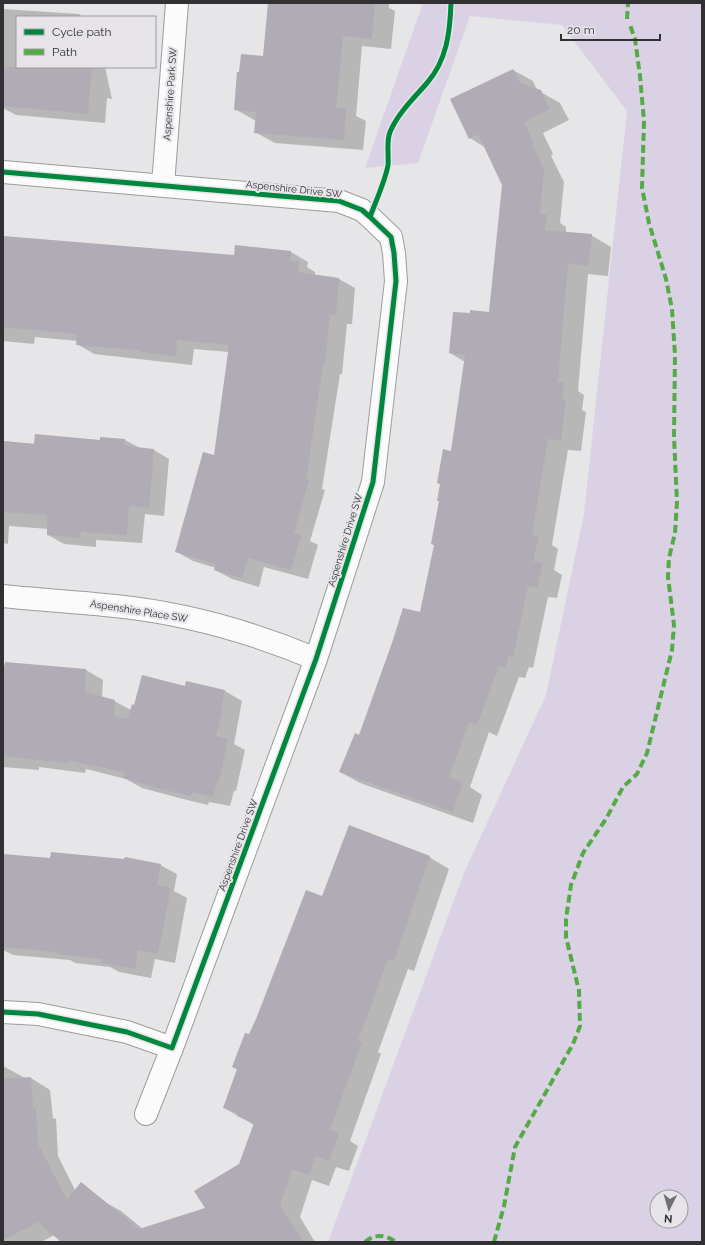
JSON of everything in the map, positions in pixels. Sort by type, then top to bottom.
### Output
[{"type":"street","name":"Aspenshire Park SW","points":[[163,185],[177,3]]},
{"type":"street","name":"Aspenshire Drive SW","points":[[3,172],[340,201],[362,210],[390,237],[396,281],[373,482],[316,659],[172,1048],[146,1114]]},
{"type":"street","name":"Aspenshire Place SW","points":[[3,596],[115,606],[173,615],[232,629],[282,645],[316,659]]},
{"type":"street","points":[[3,1012],[38,1014],[127,1032],[172,1048]]},
{"type":"shaded area","points":[[423,3],[702,3],[702,1242],[328,1242],[464,873],[546,695],[584,514],[627,111],[562,25],[470,16],[418,163],[365,168]]},
{"type":"building","points":[[268,3],[375,3],[372,39],[343,36],[336,108],[346,109],[344,140],[254,133],[256,112],[234,110],[237,72],[239,72],[241,54],[263,56]]},
{"type":"building","points":[[3,67],[92,68],[88,114],[3,106]]},
{"type":"building","points":[[513,69],[520,83],[541,90],[550,109],[524,122],[544,170],[540,214],[547,215],[545,230],[592,234],[588,266],[568,263],[558,382],[564,382],[562,399],[566,399],[561,440],[548,439],[532,535],[539,536],[533,561],[543,563],[537,588],[528,586],[513,658],[509,656],[505,668],[499,666],[477,725],[469,722],[449,777],[463,782],[453,812],[339,772],[355,733],[359,735],[403,608],[420,612],[434,545],[431,544],[439,501],[437,501],[440,484],[437,483],[443,449],[451,451],[465,355],[449,353],[453,312],[470,313],[470,310],[489,312],[502,185],[478,134],[469,139],[450,99]]},
{"type":"building","points":[[3,236],[234,255],[235,245],[291,251],[290,261],[299,261],[298,272],[339,278],[336,315],[330,315],[325,365],[323,365],[306,479],[309,480],[294,533],[301,535],[291,570],[248,558],[242,578],[214,570],[216,564],[175,552],[203,452],[214,455],[229,345],[177,340],[176,356],[140,352],[140,350],[76,345],[77,334],[3,327]]},
{"type":"building","points":[[35,434],[100,440],[100,437],[125,439],[125,446],[154,449],[149,508],[129,506],[127,535],[81,532],[80,538],[47,535],[47,515],[3,512],[3,441],[34,444]]},
{"type":"building","points":[[5,662],[86,669],[85,692],[115,700],[114,716],[128,719],[132,704],[134,705],[142,675],[185,686],[186,681],[225,690],[221,708],[223,709],[216,736],[228,739],[219,782],[217,782],[213,797],[192,792],[191,796],[161,789],[123,778],[125,773],[69,760],[68,763],[3,756],[3,682]]},
{"type":"building","points":[[349,825],[430,856],[394,961],[388,959],[358,1041],[362,1042],[330,1130],[339,1133],[329,1161],[316,1156],[309,1175],[292,1169],[280,1205],[303,1242],[61,1242],[38,1222],[3,1240],[3,1079],[31,1077],[33,1107],[36,1107],[38,1144],[67,1200],[81,1182],[139,1229],[205,1208],[194,1191],[239,1164],[254,1123],[237,1116],[238,1113],[223,1108],[237,1069],[232,1067],[245,1033],[249,1034],[256,1019],[306,890],[322,896]]},
{"type":"building","points":[[51,852],[124,859],[125,857],[161,864],[157,885],[171,888],[158,954],[138,950],[135,969],[101,963],[102,959],[57,954],[57,952],[3,947],[3,854],[50,858]]},
{"type":"marked path","points":[[627,19],[628,3]]},
{"type":"marked path","points":[[494,1242],[504,1206],[515,1147],[573,1044],[580,1026],[579,991],[566,937],[566,919],[571,885],[583,853],[606,819],[623,787],[637,774],[647,753],[672,650],[674,625],[668,577],[669,558],[675,533],[677,502],[674,437],[675,355],[672,309],[666,279],[649,223],[642,188],[644,121],[635,39],[630,25]]},
{"type":"marked path","points":[[365,1242],[377,1236],[388,1238],[396,1242]]},
{"type":"cycle path","points":[[370,217],[387,171],[388,140],[390,132],[402,112],[427,83],[439,65],[448,35],[451,3]]},
{"type":"cycle path","points":[[3,172],[339,201],[362,210],[391,237],[396,281],[373,482],[316,659],[172,1048],[127,1032],[38,1014],[3,1012]]}]
